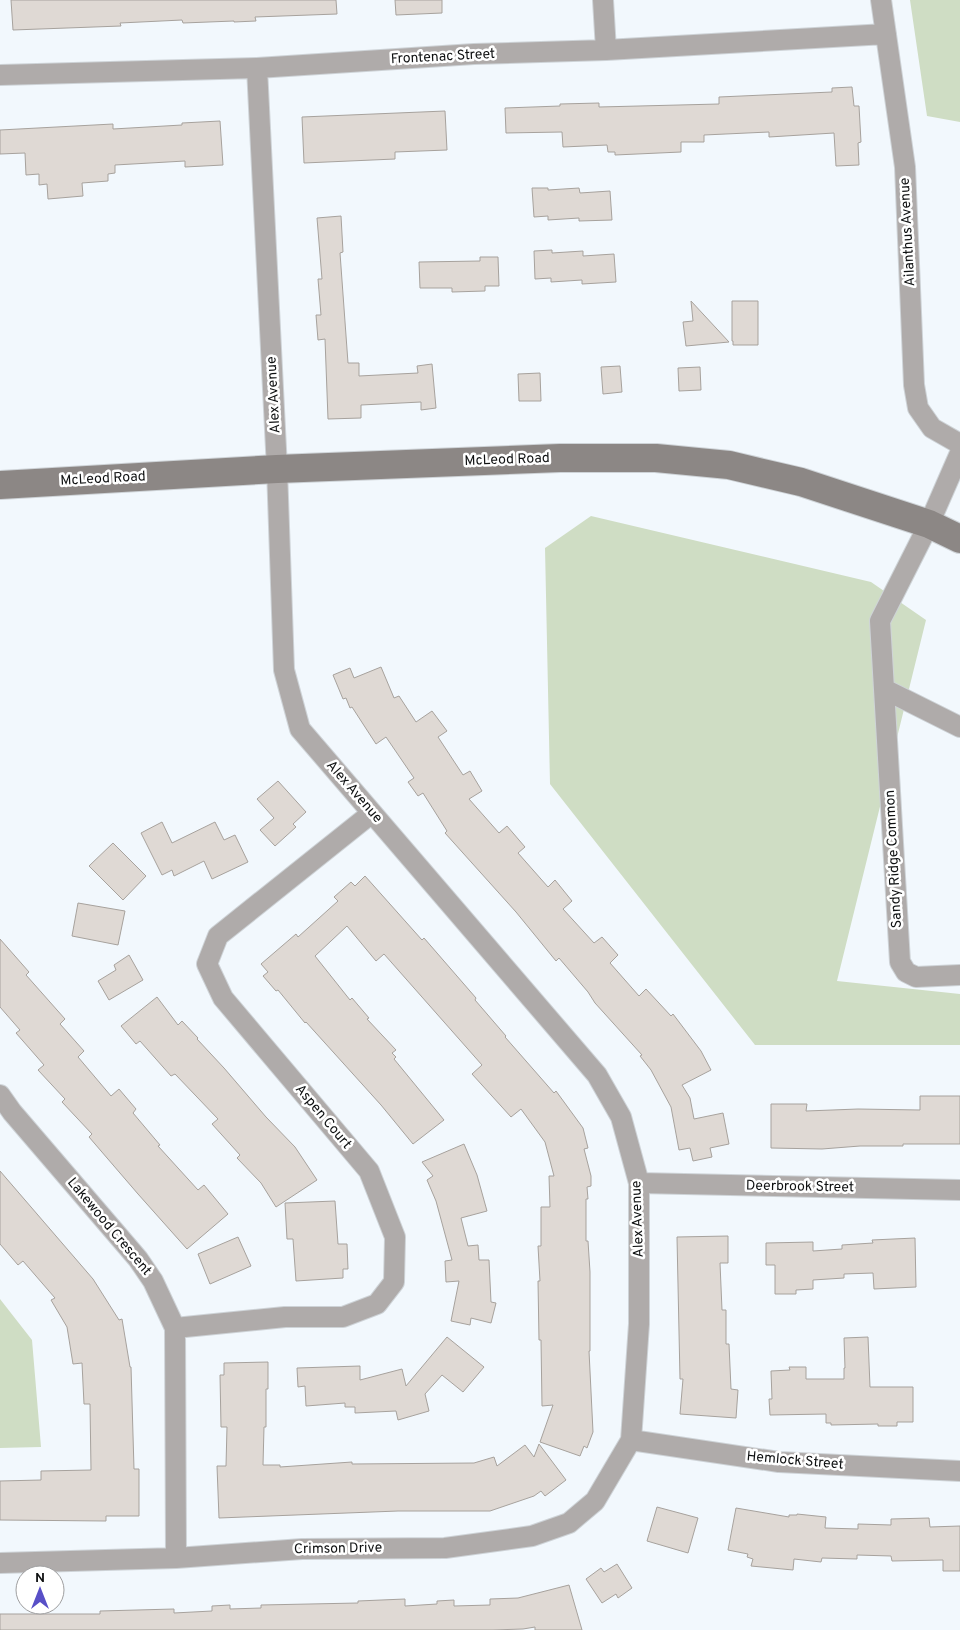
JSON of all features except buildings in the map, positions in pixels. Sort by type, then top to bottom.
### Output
[{"type":"main road","name":"McLeod Road","points":[[0,485],[277,469],[560,458],[656,458],[729,466],[801,482],[929,524],[960,539]]},
{"type":"street","points":[[603,0],[606,50]]},
{"type":"street","name":"Ailanthus Avenue","points":[[881,0],[905,166],[914,385],[918,408],[932,428],[960,444]]},
{"type":"street","name":"Frontenac Street","points":[[0,75],[257,68],[474,54],[606,50],[886,34]]},
{"type":"street","name":"Alex Avenue","points":[[257,68],[277,469],[284,670],[300,729],[597,1075],[621,1118],[639,1183],[639,1324],[631,1440]]},
{"type":"street","points":[[929,524],[960,453]]},
{"type":"street","name":"Sandy Ridge Common","points":[[929,524],[880,620],[900,962],[906,972],[916,977],[960,974]]},
{"type":"street","points":[[884,690],[960,727]]},
{"type":"street","name":"Aspen Court","points":[[175,1328],[285,1317],[343,1317],[377,1304],[394,1282],[395,1236],[369,1171],[223,998],[207,964],[218,936],[372,813]]},
{"type":"street","name":"Lakewood Crescent","points":[[0,1095],[12,1112],[138,1259],[153,1281],[175,1328],[176,1558]]},
{"type":"street","name":"Deerbrook Street","points":[[639,1183],[960,1190]]},
{"type":"street","name":"Hemlock Street","points":[[631,1440],[779,1462],[960,1471]]},
{"type":"street","name":"Crimson Drive","points":[[0,1563],[176,1558],[302,1549],[445,1548],[532,1536],[570,1523],[595,1501],[631,1440]]},
{"type":"green space","points":[[910,0],[960,0],[960,122],[927,116]]},
{"type":"green space","points":[[591,516],[871,582],[926,620],[837,981],[960,994],[960,1045],[755,1045],[550,784],[545,548]]},
{"type":"green space","points":[[0,1299],[32,1340],[41,1447],[0,1448]]}]
